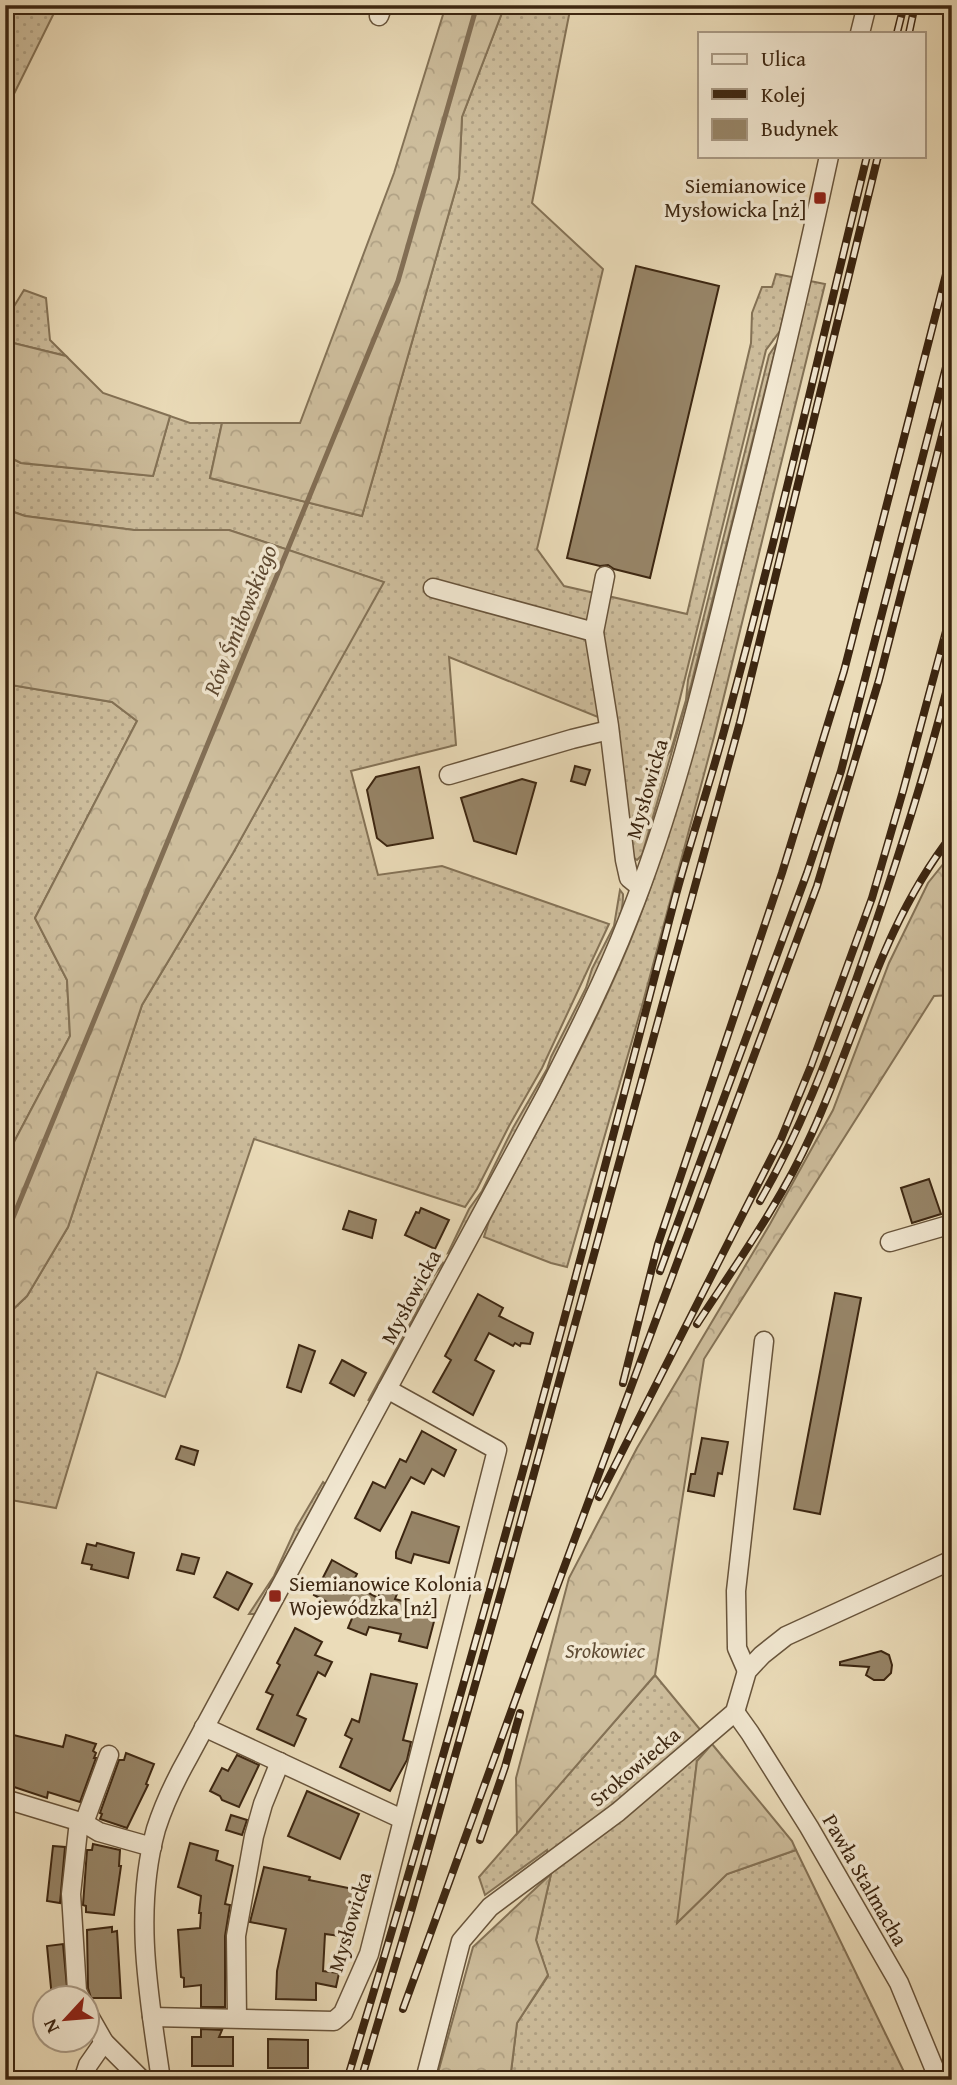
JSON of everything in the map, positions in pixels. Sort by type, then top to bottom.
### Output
[{"type":"street","points":[[860,32],[867,5]]},
{"type":"street","name":"Mysłowicka","points":[[161,2080],[145,1951],[144,1905],[152,1847],[167,1801],[204,1727],[559,1071],[605,975],[640,887],[674,782],[768,424],[830,158]]},
{"type":"street","points":[[605,576],[594,632],[625,860],[629,878],[640,887]]},
{"type":"street","points":[[433,588],[594,632]]},
{"type":"street","points":[[449,775],[572,738],[609,730]]},
{"type":"street","points":[[890,1242],[952,1224]]},
{"type":"street","points":[[747,1671],[737,1648],[736,1591],[764,1341]]},
{"type":"street","name":"Mysłowicka","points":[[152,2017],[334,2021],[343,2013],[369,1954],[497,1450],[387,1389]]},
{"type":"street","points":[[735,1712],[747,1671],[786,1636],[952,1560]]},
{"type":"street","name":"Srokowiecka","points":[[425,2080],[461,1941],[490,1907],[618,1812],[735,1712]]},
{"type":"street","name":"Pawła Stalmacha","points":[[735,1712],[809,1827],[899,1983],[939,2080]]},
{"type":"street","points":[[204,1727],[402,1819]]},
{"type":"street","points":[[76,1983],[71,1904],[81,1827],[109,1755]]},
{"type":"street","points":[[237,2018],[236,1936],[254,1836],[263,1804],[280,1762]]},
{"type":"street","points":[[5,1799],[81,1827],[152,1847]]},
{"type":"street","points":[[102,2038],[142,2080]]},
{"type":"street","points":[[83,2080],[88,2065],[104,2042]]},
{"type":"green space","points":[[5,5],[58,5],[5,112]]},
{"type":"green space","points":[[446,5],[505,5],[462,117],[459,178],[362,516],[210,478],[222,423],[300,423],[394,173]]},
{"type":"green space","points":[[505,5],[571,5],[532,203],[603,269],[537,549],[564,586],[687,614],[751,343],[752,313],[762,287],[772,287],[776,274],[792,277],[780,331],[766,350],[670,739],[666,749],[651,766],[629,833],[603,719],[449,657],[456,745],[351,771],[378,875],[442,866],[609,924],[542,1068],[465,1207],[254,1139],[165,1397],[97,1372],[56,1508],[5,1499],[5,1317],[27,1296],[68,1227],[142,1005],[233,853],[383,582],[229,530],[134,530],[25,516],[5,509],[5,455],[21,463],[153,476],[170,416],[190,423],[222,423],[210,478],[362,516],[459,178],[462,117]]},
{"type":"green space","points":[[810,281],[825,284],[714,737],[642,1006],[567,1267],[551,1263],[484,1237],[489,1221],[606,997],[649,892],[676,808],[721,645]]},
{"type":"green space","points":[[24,290],[46,298],[50,340],[66,356],[5,341],[5,321]]},
{"type":"green space","points":[[5,341],[66,356],[103,393],[170,416],[153,476],[21,463],[5,455]]},
{"type":"green space","points":[[777,343],[691,685],[642,855],[637,860],[633,857],[631,844],[654,770],[671,750],[686,700],[688,680],[769,355]]},
{"type":"green space","points":[[5,509],[25,516],[134,530],[229,530],[384,582],[233,853],[142,1005],[68,1227],[27,1296],[5,1317],[5,1159],[70,1036],[67,980],[35,918],[137,721],[112,702],[5,684]]},
{"type":"green space","points":[[5,684],[112,702],[137,721],[35,918],[67,980],[70,1036],[5,1159]]},
{"type":"green space","name":"Srokowiec","points":[[952,853],[952,995],[934,996],[704,1359],[655,1675],[517,1834],[516,1778],[569,1578],[637,1448],[770,1224],[833,1110],[889,963],[928,883]]},
{"type":"green space","points":[[620,890],[623,894],[617,925],[579,1010],[507,1149],[451,1252],[448,1253],[469,1209],[482,1191],[513,1128],[547,1069],[586,988],[592,969],[614,926]]},
{"type":"green space","points":[[443,1263],[444,1265],[368,1401],[417,1311],[429,1282]]},
{"type":"green space","points":[[323,1482],[325,1484],[255,1614],[249,1614],[274,1576],[296,1528]]},
{"type":"green space","points":[[655,1675],[712,1744],[697,1761],[678,1922],[727,1874],[796,1850],[908,2080],[510,2080],[517,2023],[548,1976],[536,1940],[551,1874],[547,1850],[485,1895],[479,1877]]},
{"type":"green space","points":[[712,1744],[792,1841],[796,1850],[727,1874],[677,1923],[697,1761]]},
{"type":"green space","points":[[551,1874],[536,1940],[548,1975],[517,2023],[510,2080],[436,2080],[473,1947]]},
{"type":"building","points":[[636,266],[719,286],[650,578],[608,565],[600,566],[567,558]]},
{"type":"building","points":[[575,766],[590,770],[585,785],[571,781]]},
{"type":"building","points":[[419,767],[433,838],[387,846],[377,838],[367,790],[376,777]]},
{"type":"building","points":[[522,779],[536,783],[516,854],[474,841],[461,798]]},
{"type":"building","points":[[929,1179],[941,1214],[912,1223],[901,1188]]},
{"type":"building","points":[[421,1208],[449,1220],[435,1249],[405,1235],[416,1212],[419,1213]]},
{"type":"building","points":[[349,1211],[376,1220],[372,1238],[343,1229]]},
{"type":"building","points":[[835,1293],[861,1298],[820,1514],[794,1509]]},
{"type":"building","points":[[478,1294],[503,1308],[499,1316],[533,1333],[530,1344],[521,1343],[520,1346],[515,1343],[513,1346],[489,1333],[475,1360],[494,1371],[473,1415],[433,1392],[451,1360],[445,1356]]},
{"type":"building","points":[[299,1345],[315,1351],[301,1392],[287,1387]]},
{"type":"building","points":[[342,1360],[366,1373],[354,1396],[330,1383]]},
{"type":"building","points":[[422,1431],[456,1450],[444,1476],[432,1469],[424,1484],[411,1477],[380,1531],[355,1518],[373,1482],[385,1488],[400,1459],[406,1462]]},
{"type":"building","points":[[702,1438],[728,1442],[722,1474],[718,1473],[714,1496],[688,1491],[691,1474],[695,1474]]},
{"type":"building","points":[[181,1446],[198,1451],[194,1465],[176,1459]]},
{"type":"building","points":[[412,1512],[459,1527],[449,1563],[414,1554],[411,1563],[396,1558]]},
{"type":"building","points":[[97,1543],[134,1553],[128,1578],[91,1569],[92,1565],[82,1563],[87,1544],[96,1546]]},
{"type":"building","points":[[182,1554],[199,1558],[194,1574],[177,1570]]},
{"type":"building","points":[[332,1560],[357,1574],[352,1584],[378,1598],[383,1585],[399,1589],[395,1599],[437,1610],[427,1648],[399,1641],[401,1634],[369,1627],[366,1635],[348,1628],[353,1616],[314,1595]]},
{"type":"building","points":[[227,1572],[252,1584],[238,1610],[214,1597]]},
{"type":"building","points":[[295,1628],[322,1642],[315,1655],[332,1662],[325,1676],[318,1672],[297,1715],[306,1719],[294,1746],[257,1729],[273,1695],[266,1692]]},
{"type":"building","points":[[881,1651],[889,1655],[892,1665],[891,1673],[884,1680],[874,1680],[866,1675],[869,1667],[840,1665],[840,1662]]},
{"type":"building","points":[[371,1674],[417,1684],[403,1740],[411,1742],[407,1760],[390,1791],[340,1767],[352,1739],[345,1735],[352,1719],[359,1722]]},
{"type":"building","points":[[5,1733],[63,1747],[66,1735],[96,1744],[93,1751],[96,1758],[80,1802],[48,1792],[47,1798],[5,1784]]},
{"type":"building","points":[[126,1753],[154,1764],[146,1784],[148,1785],[127,1828],[100,1819],[119,1760],[124,1760]]},
{"type":"building","points":[[237,1755],[259,1765],[239,1807],[210,1791],[222,1768],[228,1771]]},
{"type":"building","points":[[307,1791],[359,1814],[340,1859],[288,1836]]},
{"type":"building","points":[[231,1815],[247,1820],[242,1835],[226,1830]]},
{"type":"building","points":[[190,1843],[218,1851],[216,1860],[233,1866],[225,1904],[230,1905],[225,1936],[225,2007],[201,2007],[201,1985],[184,1987],[184,1978],[181,1977],[178,1930],[200,1928],[201,1896],[178,1887]]},
{"type":"building","points":[[93,1844],[120,1850],[121,1866],[114,1915],[86,1912],[86,1906],[83,1905],[87,1850],[92,1850]]},
{"type":"building","points":[[53,1846],[65,1847],[60,1903],[47,1901]]},
{"type":"building","points":[[264,1867],[363,1891],[354,1938],[325,1934],[323,1971],[339,1973],[336,1987],[316,1983],[316,2000],[276,1999],[277,1971],[286,1929],[250,1922]]},
{"type":"building","points":[[112,1927],[112,1932],[117,1931],[121,1998],[102,1998],[102,1983],[88,1983],[87,1930]]},
{"type":"building","points":[[63,1944],[67,1983],[51,1983],[47,1946]]},
{"type":"building","points":[[201,2029],[222,2030],[219,2037],[233,2037],[233,2066],[192,2066],[192,2037],[201,2037]]},
{"type":"building","points":[[268,2039],[308,2040],[308,2068],[268,2068]]},
{"type":"waterway","name":"Rów Śmiłowskiego","points":[[5,1237],[398,281],[477,5]]},
{"type":"railway","points":[[897,32],[904,5]]},
{"type":"railway","points":[[909,32],[915,5]]},
{"type":"railway","points":[[347,2080],[476,1640],[597,1198],[680,879],[746,650],[867,158]]},
{"type":"railway","points":[[361,2080],[505,1579],[740,722],[878,158]]},
{"type":"railway","points":[[623,1383],[658,1244],[782,873],[844,671],[952,251]]},
{"type":"railway","points":[[660,1271],[807,873],[841,771],[952,344]]},
{"type":"railway","points":[[403,2009],[817,886],[879,680],[952,397]]},
{"type":"railway","points":[[599,1497],[781,1139],[811,1066],[872,898],[952,609]]},
{"type":"railway","points":[[760,1201],[801,1120],[856,980],[908,826],[952,669]]},
{"type":"railway","points":[[697,1324],[787,1183],[829,1094],[889,942],[907,905],[952,835]]},
{"type":"railway","points":[[480,1840],[520,1713]]},
{"type":"place","name":"Siemianowice Mysłowicka [nż]","points":[[820,198]]},
{"type":"place","name":"Siemianowice Kolonia Wojewódzka [nż]","points":[[275,1596]]}]
